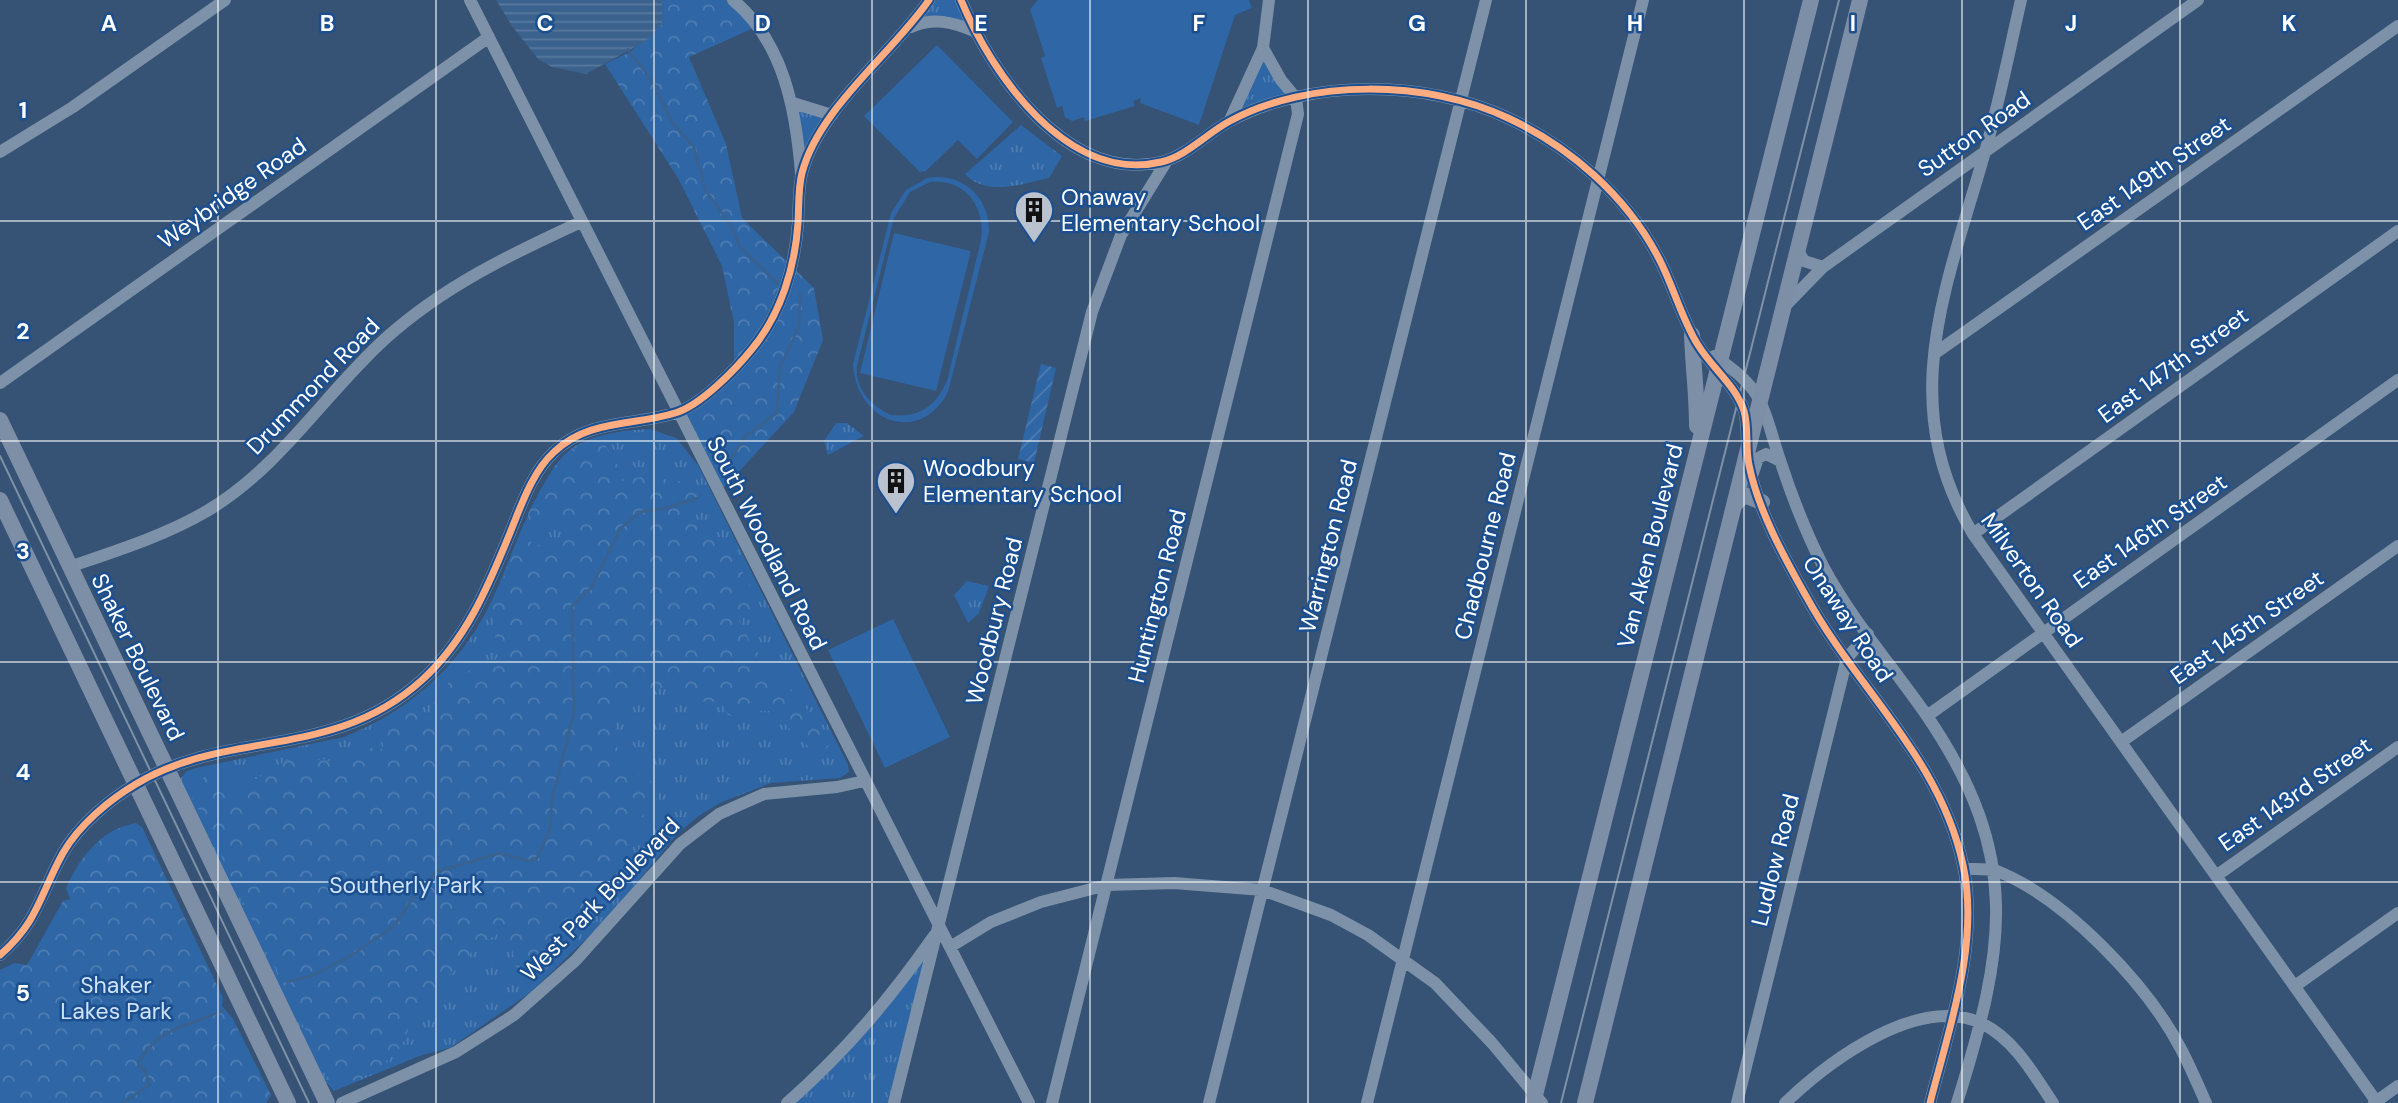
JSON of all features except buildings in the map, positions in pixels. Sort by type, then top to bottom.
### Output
[{"type":"main road","name":"Van Aken Boulevard","points":[[1537,1100],[1811,0]]},
{"type":"main road","points":[[1585,1103],[1860,0]]},
{"type":"main road","points":[[1695,340],[1693,359],[1697,377],[1699,445]]},
{"type":"main road","name":"Shaker Boulevard","points":[[0,420],[327,1103]]},
{"type":"main road","points":[[1735,504],[1744,495],[1762,502]]},
{"type":"main road","points":[[0,500],[288,1103]]},
{"type":"street","points":[[0,152],[73,107],[225,0]]},
{"type":"street","name":"South Woodland Road","points":[[470,0],[1029,1103]]},
{"type":"street","points":[[0,955],[20,937],[36,915],[64,852],[80,831],[104,807],[135,784],[166,768],[209,755],[324,734],[364,719],[400,697],[435,668],[464,631],[522,505],[551,454],[565,443],[603,426],[678,413],[734,370],[755,346],[790,276],[796,252],[802,173],[793,103],[770,46],[758,26],[733,0]]},
{"type":"street","points":[[802,173],[832,115],[910,27],[929,0]]},
{"type":"street","points":[[961,0],[974,31],[1010,88],[1032,114],[1060,136],[1114,160],[1130,164],[1166,162],[1230,120],[1296,98],[1358,88],[1408,90],[1506,117],[1563,149],[1599,178],[1656,253],[1695,340]]},
{"type":"street","points":[[1230,120],[1264,48],[1269,0]]},
{"type":"street","name":"Warrington Road","points":[[1209,1103],[1486,0]]},
{"type":"street","name":"Chadbourne Road","points":[[1367,1103],[1643,0]]},
{"type":"street","name":"Milverton Road","points":[[2021,0],[1985,153],[1958,241],[1930,378],[1937,446],[1952,495],[1973,534],[2375,1102]]},
{"type":"street","name":"Sutton Road","points":[[1782,310],[1823,267],[2198,0]]},
{"type":"street","points":[[910,27],[930,20],[943,21],[974,31]]},
{"type":"street","name":"East 149th Street","points":[[1934,354],[2398,26]]},
{"type":"street","name":"Weybridge Road","points":[[0,383],[489,37]]},
{"type":"street","points":[[1264,48],[1281,79],[1296,98]]},
{"type":"street","name":"Huntington Road","points":[[1052,1103],[1298,114],[1296,98]]},
{"type":"street","points":[[793,103],[832,115]]},
{"type":"street","name":"Woodbury Road","points":[[894,1103],[940,928],[1092,312],[1121,235],[1166,162]]},
{"type":"street","name":"Drummond Road","points":[[69,567],[156,536],[207,511],[278,456],[377,347],[440,295],[498,259],[581,222]]},
{"type":"street","name":"East 147th Street","points":[[1973,534],[2398,230]]},
{"type":"street","points":[[1797,250],[1804,261],[1823,267]]},
{"type":"street","name":"Onaway Road","points":[[1695,340],[1719,365],[1747,383],[1760,402],[1780,461],[1824,568],[1927,716],[1969,788],[1988,836],[1995,871],[1997,932],[1982,1024],[1957,1103]]},
{"type":"street","name":"Onaway Road","points":[[1719,365],[1744,411],[1752,475],[1762,502],[1809,603],[1931,777],[1947,812],[1964,869],[1965,949],[1930,1103]]},
{"type":"street","name":"East 146th Street","points":[[1927,716],[2398,380]]},
{"type":"street","points":[[1752,475],[1754,466],[1766,454],[1780,461]]},
{"type":"street","name":"East 145th Street","points":[[2121,742],[2398,546]]},
{"type":"street","name":"Ludlow Road","points":[[1737,1103],[1847,658],[1868,634]]},
{"type":"street","name":"East 143rd Street","points":[[2216,876],[2398,747]]},
{"type":"street","name":"West Park Boulevard","points":[[342,1103],[456,1052],[514,1014],[576,960],[680,844],[719,814],[764,794],[837,788],[864,780]]},
{"type":"street","points":[[1964,869],[1995,871],[2046,900],[2092,936],[2160,1016],[2180,1048],[2206,1103]]},
{"type":"street","points":[[950,947],[991,922],[1041,901],[1107,885],[1174,883],[1262,890],[1331,915],[1368,935],[1434,983],[1492,1042],[1537,1100]]},
{"type":"street","points":[[2295,986],[2398,913]]},
{"type":"street","points":[[787,1103],[852,1043],[895,992],[940,928]]},
{"type":"street","points":[[895,992],[919,1002]]},
{"type":"street","points":[[1785,1103],[1806,1083],[1863,1043],[1916,1020],[1952,1015],[1982,1024],[2003,1038],[2023,1059],[2053,1103]]},
{"type":"street","points":[[2375,1102],[2398,1086]]},
{"type":"green space","points":[[662,0],[733,0],[758,26],[689,57],[726,144],[742,218],[814,288],[823,340],[794,412],[719,493],[678,413],[734,370],[734,323],[722,266],[678,178],[605,64],[630,52],[662,24]]},
{"type":"green space","points":[[929,0],[961,0],[974,31],[956,24],[910,27]]},
{"type":"green space","points":[[1038,0],[1249,0],[1252,8],[1235,15],[1199,125],[1140,103],[1141,98],[1133,101],[1135,106],[1085,121],[1084,117],[1072,121],[1065,117],[1062,106],[1057,108],[1041,58],[1045,56],[1030,9]]},
{"type":"green space","points":[[937,45],[1013,122],[977,159],[958,140],[926,171],[920,172],[864,116]]},
{"type":"green space","points":[[1263,48],[1296,98],[1230,120]]},
{"type":"green space","points":[[793,103],[832,115],[801,173]]},
{"type":"green space","points":[[1021,125],[1062,156],[1049,178],[994,187],[974,181],[965,174]]},
{"type":"green space","points":[[940,177],[962,183],[972,190],[985,208],[989,232],[948,392],[936,409],[921,419],[906,422],[891,420],[877,412],[865,400],[857,384],[853,364],[891,213],[906,190],[927,178]],"holes":[[[930,182],[942,182],[963,190],[970,197],[980,216],[981,240],[943,390],[932,404],[918,412],[891,415],[877,407],[866,396],[859,382],[857,366],[894,218],[910,192]]]},
{"type":"green space","points":[[894,233],[971,251],[936,391],[860,373]]},
{"type":"green space","points":[[1041,364],[1056,368],[1034,463],[1018,459]]},
{"type":"green space","points":[[836,423],[847,423],[864,436],[828,455],[824,441]]},
{"type":"green space","name":"Southerly Park","points":[[650,429],[676,438],[698,465],[848,765],[849,772],[840,778],[771,783],[722,802],[700,815],[678,833],[607,919],[531,992],[450,1048],[422,1055],[334,1091],[322,1078],[180,779],[187,771],[196,768],[344,737],[389,715],[409,701],[445,669],[475,630],[488,608],[533,505],[563,456],[577,445],[603,435]]},
{"type":"green space","name":"Southerly Park","points":[[593,439],[603,442],[617,464],[622,481],[640,477],[650,470],[661,473],[664,484],[689,479],[698,489],[701,504],[690,511],[703,527],[727,542],[761,608],[737,615],[745,633],[768,666],[821,727],[831,744],[818,756],[772,711],[759,711],[749,723],[728,715],[721,702],[691,701],[678,681],[655,691],[634,687],[614,713],[616,745],[629,772],[647,778],[661,790],[649,810],[633,827],[631,834],[636,861],[582,917],[578,937],[535,981],[518,977],[511,944],[498,933],[474,949],[460,967],[443,979],[432,1002],[416,1007],[404,1039],[393,1055],[358,1079],[348,1083],[331,1083],[189,790],[200,785],[207,770],[218,764],[223,765],[228,786],[236,789],[249,776],[257,779],[291,759],[324,759],[344,769],[370,748],[383,749],[382,726],[390,715],[403,706],[429,716],[439,695],[451,680],[458,675],[490,666],[498,656],[492,614],[493,601],[521,537],[537,545],[563,544],[568,531],[565,520],[554,518],[534,521],[528,514],[546,480],[561,460]]},
{"type":"green space","points":[[967,581],[989,586],[979,613],[968,623],[954,595]]},
{"type":"green space","points":[[893,619],[950,737],[885,768],[828,650]]},
{"type":"green space","name":"Shaker Lakes Park","points":[[136,823],[142,827],[223,998],[222,1006],[233,1019],[271,1095],[266,1103],[0,1103],[0,970],[14,963],[27,965],[63,901],[70,899],[66,888],[85,855],[112,831]]},
{"type":"green space","points":[[940,928],[894,1103],[787,1103],[819,1074]]},
{"type":"shaded area","points":[[496,0],[662,0],[662,24],[646,41],[586,74],[552,67],[538,59]]},
{"type":"waterway","points":[[628,49],[654,84],[671,121],[694,147],[705,189],[731,226],[740,247],[778,284]]},
{"type":"waterway","points":[[722,471],[746,436],[777,413],[780,367],[799,326],[800,294]]},
{"type":"waterway","points":[[287,982],[314,975],[352,955],[394,926],[415,895],[436,872],[500,853],[529,861],[537,858],[550,829],[552,799],[574,712],[572,606],[591,588],[621,528],[640,512],[667,508],[697,498]]},
{"type":"waterway","points":[[123,1103],[149,1085],[146,1072],[138,1064],[154,1042],[174,1030],[222,1011]]},
{"type":"tram line","points":[[1561,1103],[1839,0]]},
{"type":"tram line","points":[[0,456],[309,1103]]},
{"type":"cycle path","points":[[0,955],[31,919],[63,853],[86,823],[105,805],[136,784],[171,767],[207,756],[317,734],[353,723],[388,705],[422,680],[438,664],[463,630],[493,573],[528,490],[539,469],[554,452],[567,441],[596,429],[659,417],[685,409],[717,386],[737,366],[771,321],[785,289],[794,256],[802,173],[811,149],[840,104],[929,0]]},
{"type":"cycle path","points":[[961,0],[974,29],[1013,89],[1037,117],[1064,140],[1094,156],[1127,164],[1161,162],[1180,155],[1221,126],[1261,107],[1332,91],[1406,91],[1442,96],[1476,105],[1531,130],[1574,158],[1629,212],[1657,255],[1698,345],[1740,402],[1744,411],[1753,482],[1765,516],[1789,565],[1826,630],[1917,758],[1952,827],[1963,865],[1968,925],[1960,985],[1930,1103]]},
{"type":"place","name":"Onaway Elementary School","points":[[1034,244]]},
{"type":"place","name":"Woodbury Elementary School","points":[[896,515]]}]
